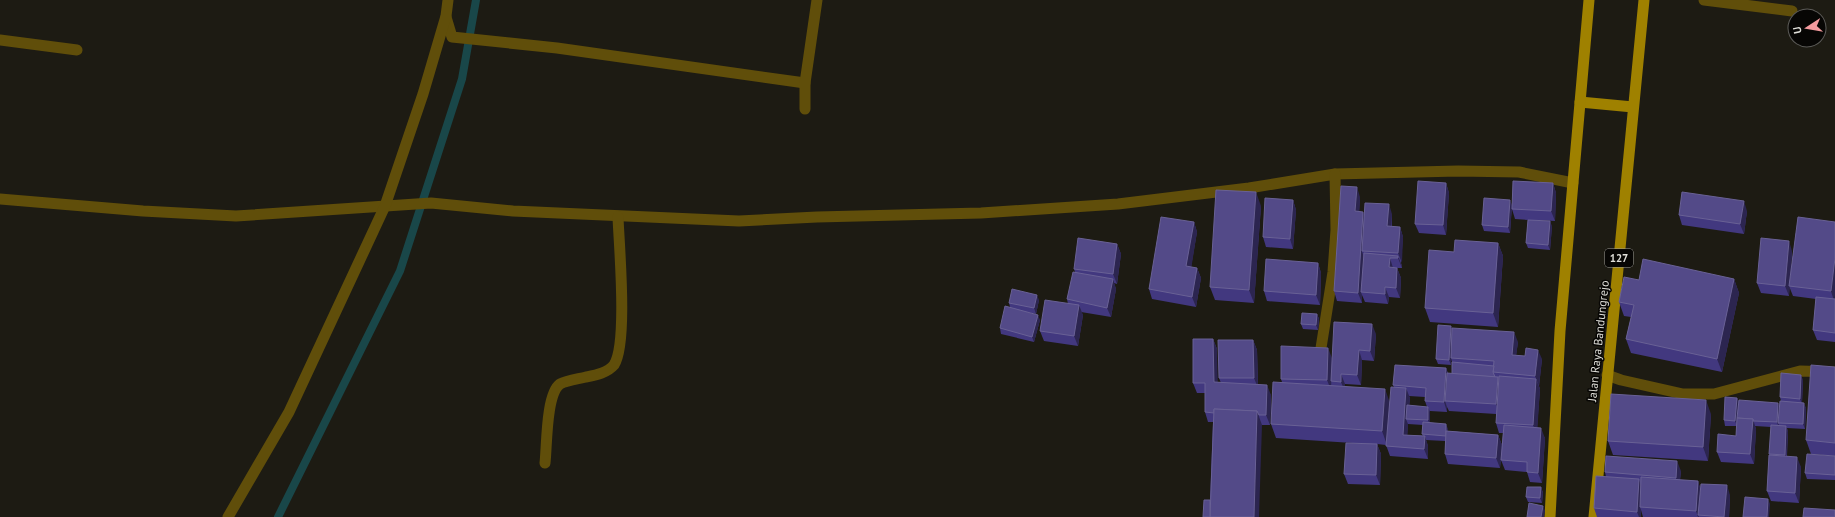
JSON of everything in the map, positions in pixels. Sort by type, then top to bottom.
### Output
[{"type":"main road","points":[[1550,517],[1560,331],[1589,0]]},
{"type":"main road","name":"Jalan Raya Bandungrejo","points":[[1594,517],[1607,375],[1632,141],[1633,107],[1644,0]]},
{"type":"main road","points":[[1580,102],[1633,107]]},
{"type":"street","points":[[228,517],[289,412],[385,206],[423,94],[446,16],[448,0]]},
{"type":"street","points":[[805,109],[805,82],[817,0]]},
{"type":"street","points":[[1704,0],[1787,10]]},
{"type":"street","points":[[446,16],[452,37],[557,48],[805,82]]},
{"type":"street","points":[[0,40],[77,50]]},
{"type":"street","points":[[0,199],[143,211],[236,216],[385,206],[408,203],[431,203],[512,211],[739,222],[817,217],[981,213],[1118,204],[1249,188],[1335,174],[1458,171],[1518,172],[1573,183]]},
{"type":"street","points":[[1321,348],[1333,272],[1336,230],[1335,174]]},
{"type":"street","points":[[545,464],[551,403],[555,390],[566,381],[601,374],[612,367],[618,353],[622,307],[618,217]]},
{"type":"street","points":[[1607,375],[1621,380],[1683,394],[1714,394],[1800,371],[1835,372]]},
{"type":"building","points":[[1418,181],[1446,183],[1443,225],[1415,224]]},
{"type":"building","points":[[1513,181],[1553,183],[1551,211],[1512,209]]},
{"type":"building","points":[[1341,186],[1357,187],[1355,211],[1363,212],[1358,293],[1334,291]]},
{"type":"building","points":[[1216,190],[1256,192],[1249,290],[1210,287]]},
{"type":"building","points":[[1682,192],[1744,201],[1740,224],[1679,215]]},
{"type":"building","points":[[1265,198],[1293,200],[1290,239],[1263,237]]},
{"type":"building","points":[[1484,198],[1510,200],[1508,227],[1482,225]]},
{"type":"building","points":[[1365,203],[1389,204],[1387,226],[1400,227],[1398,253],[1362,251]]},
{"type":"building","points":[[1161,217],[1194,222],[1186,266],[1197,268],[1192,297],[1149,289]]},
{"type":"building","points":[[1798,217],[1835,222],[1835,258],[1831,291],[1789,286]]},
{"type":"building","points":[[1528,220],[1550,221],[1548,245],[1526,243]]},
{"type":"building","points":[[1078,238],[1117,244],[1113,274],[1074,269]]},
{"type":"building","points":[[1761,238],[1789,241],[1785,286],[1757,283]]},
{"type":"building","points":[[1455,240],[1498,243],[1493,313],[1425,308],[1429,250],[1454,252]]},
{"type":"building","points":[[1364,253],[1398,256],[1398,258],[1390,258],[1389,267],[1397,268],[1396,288],[1385,287],[1385,294],[1361,292]]},
{"type":"building","points":[[1266,259],[1318,263],[1316,295],[1264,291]]},
{"type":"building","points":[[1643,259],[1734,279],[1717,359],[1626,339],[1634,305],[1619,302],[1624,277],[1639,280]]},
{"type":"building","points":[[1073,272],[1113,279],[1107,308],[1067,299]]},
{"type":"building","points":[[1012,289],[1037,295],[1034,308],[1009,303]]},
{"type":"building","points":[[1816,297],[1835,299],[1835,333],[1813,330]]},
{"type":"building","points":[[1045,300],[1079,305],[1074,336],[1040,331]]},
{"type":"building","points":[[1005,306],[1038,315],[1032,337],[1000,328]]},
{"type":"building","points":[[1302,313],[1317,314],[1316,325],[1301,324]]},
{"type":"building","points":[[1334,322],[1372,324],[1370,351],[1359,350],[1357,375],[1341,374],[1341,382],[1331,381]]},
{"type":"building","points":[[1438,325],[1451,326],[1449,360],[1436,359]]},
{"type":"building","points":[[1452,328],[1514,332],[1512,355],[1525,356],[1526,348],[1538,350],[1535,376],[1493,372],[1494,361],[1451,358]]},
{"type":"building","points":[[1193,339],[1213,339],[1214,382],[1267,385],[1266,415],[1259,415],[1257,411],[1214,409],[1214,413],[1205,412],[1205,383],[1193,383]]},
{"type":"building","points":[[1218,340],[1253,340],[1254,378],[1219,378]]},
{"type":"building","points":[[1281,346],[1328,348],[1327,380],[1281,379]]},
{"type":"building","points":[[1452,362],[1494,366],[1493,372],[1495,377],[1452,374]]},
{"type":"building","points":[[1395,365],[1446,368],[1444,402],[1425,401],[1426,388],[1393,385]]},
{"type":"building","points":[[1811,365],[1835,367],[1835,443],[1806,440]]},
{"type":"building","points":[[1447,373],[1498,377],[1496,404],[1445,401]]},
{"type":"building","points":[[1781,373],[1801,375],[1800,399],[1780,397]]},
{"type":"building","points":[[1499,376],[1536,379],[1533,425],[1496,423]]},
{"type":"building","points":[[1273,382],[1385,389],[1382,431],[1271,424]]},
{"type":"building","points":[[1391,387],[1406,388],[1403,435],[1425,436],[1424,449],[1386,446]]},
{"type":"building","points":[[1611,394],[1706,400],[1703,447],[1608,441]]},
{"type":"building","points":[[1725,397],[1737,398],[1735,421],[1724,420]]},
{"type":"building","points":[[1739,400],[1778,403],[1777,422],[1753,421],[1753,419],[1737,418]]},
{"type":"building","points":[[1780,401],[1804,403],[1803,424],[1778,423]]},
{"type":"building","points":[[1407,405],[1428,407],[1428,420],[1406,419]]},
{"type":"building","points":[[1214,409],[1257,411],[1254,517],[1210,517]]},
{"type":"building","points":[[1737,418],[1753,419],[1750,454],[1717,452],[1718,434],[1736,436]]},
{"type":"building","points":[[1423,422],[1446,424],[1446,436],[1422,434]]},
{"type":"building","points":[[1504,425],[1541,428],[1538,473],[1527,472],[1527,462],[1501,460]]},
{"type":"building","points":[[1771,425],[1786,426],[1785,455],[1769,454]]},
{"type":"building","points":[[1446,431],[1498,435],[1496,458],[1445,454]]},
{"type":"building","points":[[1346,443],[1377,444],[1376,475],[1344,474]]},
{"type":"building","points":[[1807,454],[1835,456],[1835,475],[1805,473]]},
{"type":"building","points":[[1769,455],[1797,457],[1795,493],[1767,491]]},
{"type":"building","points":[[1606,456],[1677,461],[1676,478],[1605,472]]},
{"type":"building","points":[[1596,476],[1639,479],[1637,512],[1594,508]]},
{"type":"building","points":[[1641,477],[1698,481],[1696,511],[1640,507]]},
{"type":"building","points":[[1701,484],[1727,485],[1724,517],[1698,515]]},
{"type":"building","points":[[1527,487],[1541,487],[1540,498],[1526,497]]},
{"type":"building","points":[[1745,497],[1768,499],[1767,517],[1743,517]]},
{"type":"building","points":[[1204,500],[1210,500],[1210,517],[1203,517]]},
{"type":"building","points":[[1529,503],[1543,506],[1541,517],[1527,517]]},
{"type":"building","points":[[1804,508],[1835,510],[1835,517],[1803,517]]},
{"type":"waterway","points":[[278,517],[400,271],[462,79],[476,0]]}]
